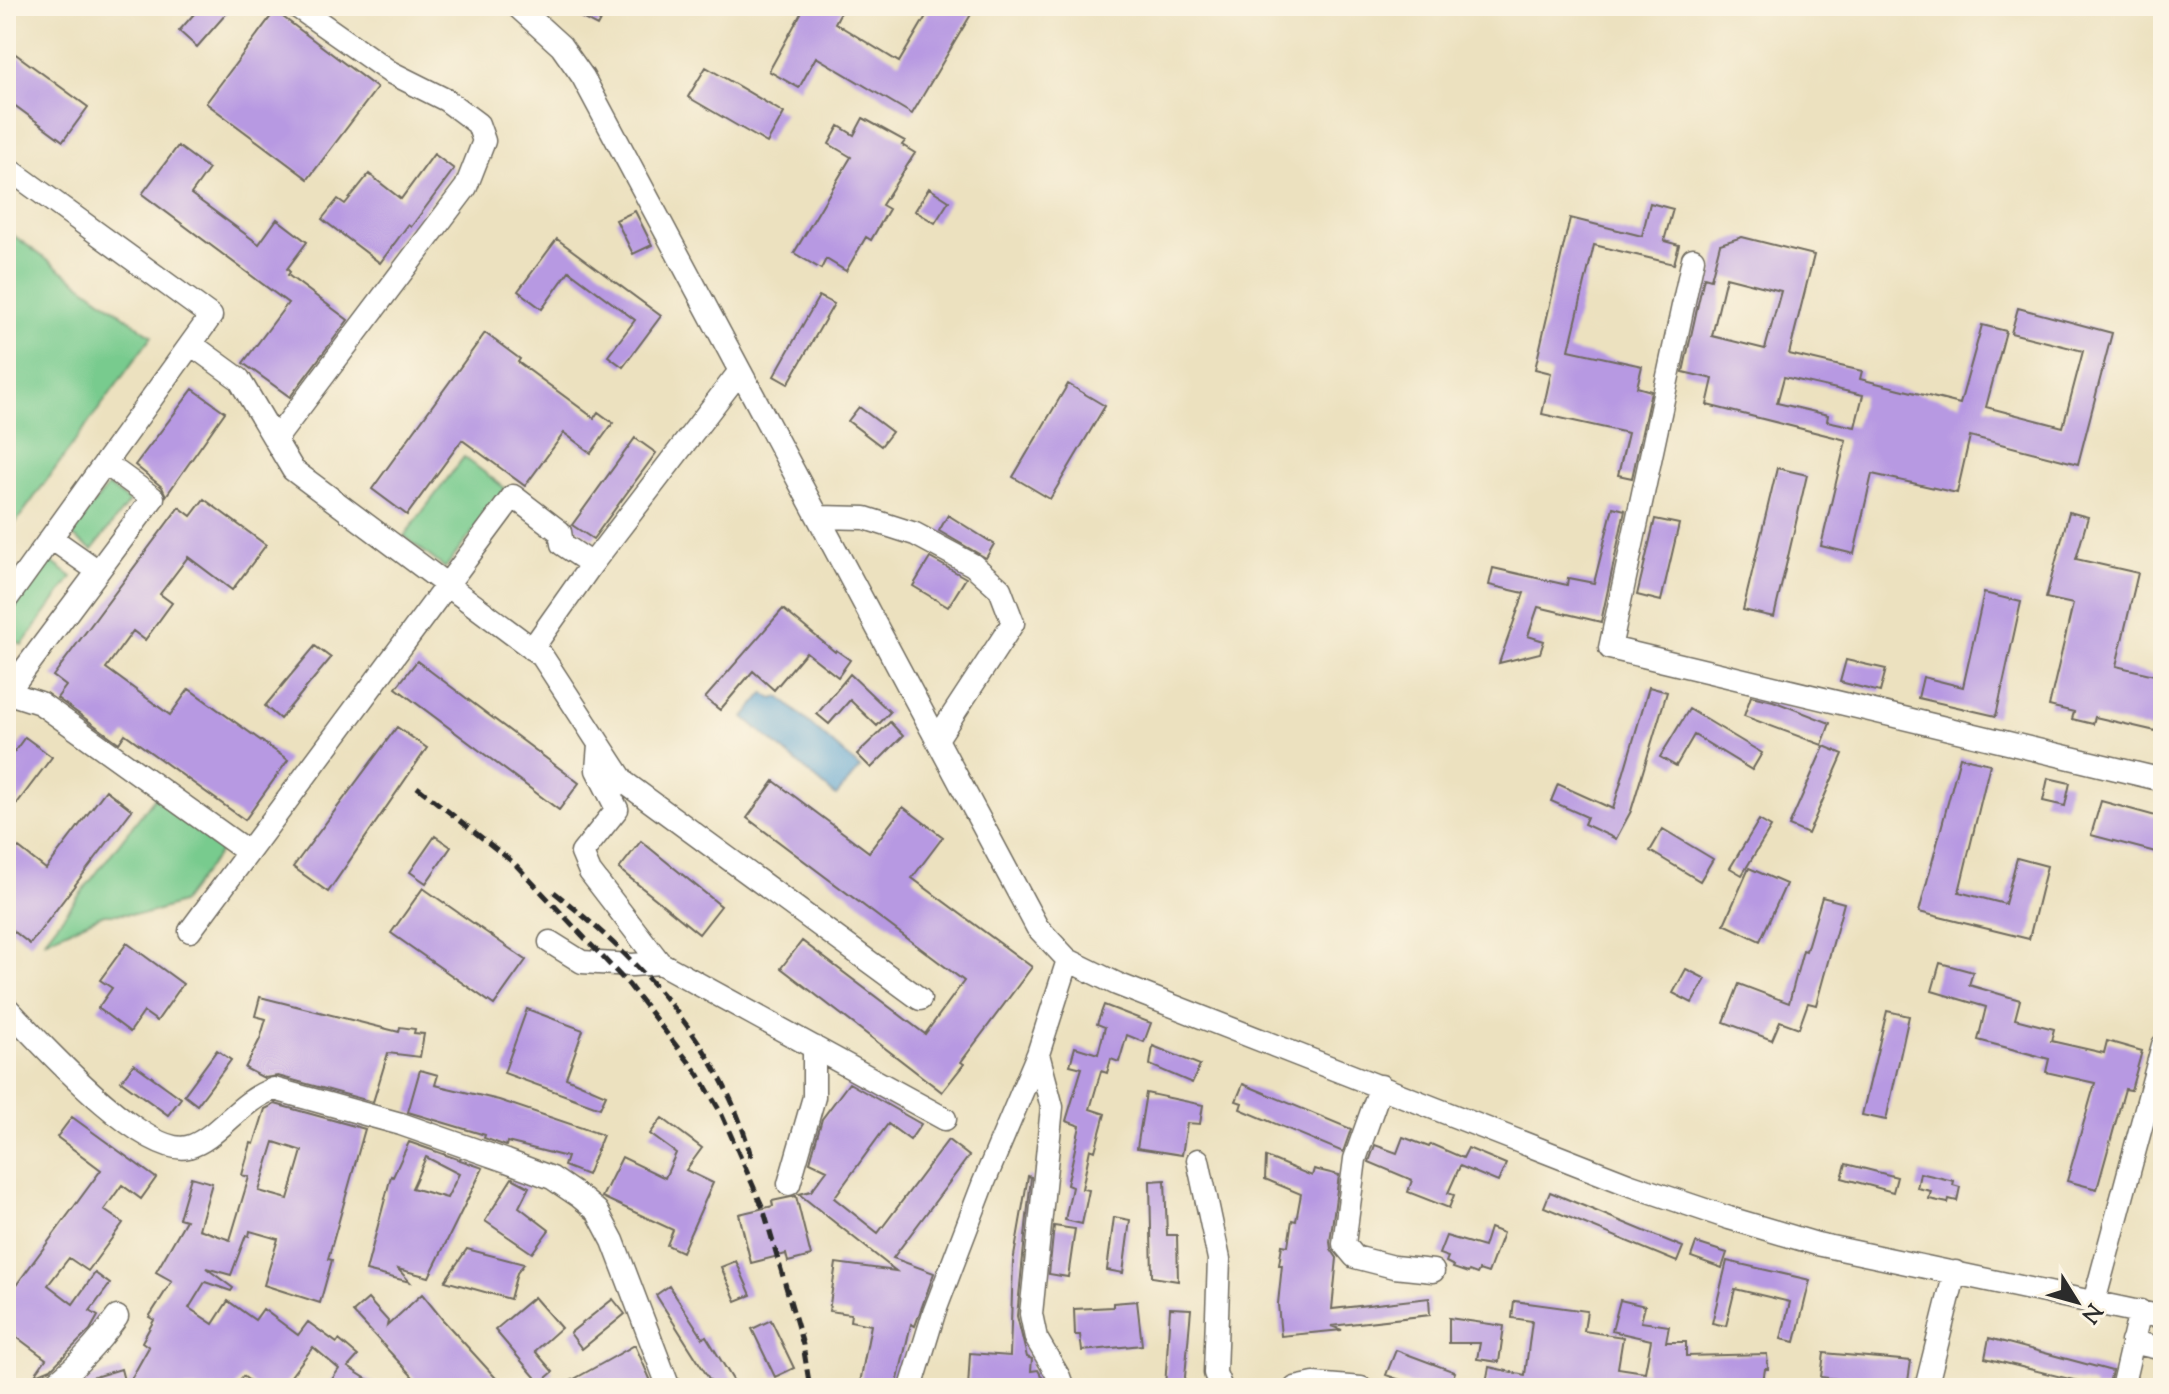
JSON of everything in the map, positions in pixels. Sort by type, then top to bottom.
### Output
[{"type":"street","points":[[275,440],[466,187],[484,141],[478,124],[446,100],[390,72],[296,6]]},
{"type":"street","points":[[517,6],[561,46],[583,77],[1037,927],[1068,960],[1117,984],[1628,1184],[1729,1218],[1817,1244],[2163,1317]]},
{"type":"street","points":[[6,167],[211,316],[6,600]]},
{"type":"street","points":[[1693,259],[1610,648],[2163,780]]},
{"type":"street","points":[[191,344],[239,379],[293,470],[542,656],[624,782],[920,999]]},
{"type":"street","points":[[532,649],[592,564],[740,371]]},
{"type":"street","points":[[105,463],[153,498],[6,693],[40,703],[248,852]]},
{"type":"street","points":[[190,931],[513,496],[560,532],[562,544],[592,564]]},
{"type":"street","points":[[818,517],[865,518],[915,534],[973,565],[1000,589],[1013,623],[937,739]]},
{"type":"street","points":[[51,538],[98,571]]},
{"type":"street","points":[[599,744],[597,770],[617,809],[582,853],[590,872],[660,963],[945,1119]]},
{"type":"street","points":[[550,942],[582,962],[660,963]]},
{"type":"street","points":[[911,1388],[934,1313],[984,1182],[1038,1054],[1068,960]]},
{"type":"street","points":[[6,1007],[96,1098],[132,1126],[166,1146],[184,1148],[197,1143],[257,1095],[274,1089],[401,1124],[552,1178],[597,1211],[613,1241],[669,1388]]},
{"type":"street","points":[[2094,1302],[2163,1045]]},
{"type":"street","points":[[789,1184],[814,1097],[814,1047]]},
{"type":"street","points":[[1038,1054],[1052,1107],[1031,1314],[1036,1338],[1063,1388]]},
{"type":"street","points":[[1381,1086],[1355,1159],[1344,1244],[1355,1257],[1394,1267],[1433,1271]]},
{"type":"street","points":[[1198,1160],[1219,1259],[1215,1373],[1221,1388]]},
{"type":"street","points":[[1926,1388],[1955,1272]]},
{"type":"street","points":[[2122,1388],[2140,1311]]},
{"type":"street","points":[[49,1388],[85,1358],[117,1317]]},
{"type":"street","points":[[2132,1342],[2163,1349]]},
{"type":"street","points":[[1295,1388],[1314,1384],[1361,1388]]},
{"type":"green space","points":[[6,230],[152,336],[6,536]]},
{"type":"green space","points":[[464,457],[506,489],[445,568],[404,536]]},
{"type":"green space","points":[[108,486],[129,502],[92,550],[70,534]]},
{"type":"green space","points":[[49,560],[72,577],[22,645],[6,634],[6,618]]},
{"type":"green space","points":[[155,797],[222,849],[181,903],[146,914],[104,914],[44,941]]},
{"type":"water","points":[[764,693],[772,699],[780,697],[860,768],[836,796],[744,717]]},
{"type":"building","points":[[201,6],[233,6],[197,47],[179,31]]},
{"type":"building","points":[[559,6],[608,6],[597,26]]},
{"type":"building","points":[[805,6],[844,6],[835,23],[899,62],[932,6],[976,6],[912,114],[816,57],[799,88],[769,71]]},
{"type":"building","points":[[275,11],[377,88],[308,179],[206,103]]},
{"type":"building","points":[[6,47],[88,107],[63,141],[6,99]]},
{"type":"building","points":[[706,67],[784,113],[767,143],[688,97]]},
{"type":"building","points":[[863,118],[905,141],[902,145],[915,153],[882,205],[889,209],[871,240],[866,237],[846,271],[826,259],[821,269],[794,253],[851,157],[829,144],[839,126],[854,135]]},
{"type":"building","points":[[178,146],[209,169],[191,194],[259,244],[277,219],[307,242],[287,269],[290,272],[288,275],[348,320],[290,397],[243,363],[288,303],[142,194]]},
{"type":"building","points":[[434,154],[454,169],[380,263],[322,219],[338,199],[345,204],[369,174],[401,199]]},
{"type":"building","points":[[929,188],[949,201],[935,223],[915,211]]},
{"type":"building","points":[[1650,203],[1673,209],[1664,241],[1679,245],[1674,264],[1594,245],[1569,350],[1642,366],[1637,387],[1651,391],[1632,478],[1618,475],[1628,433],[1542,414],[1551,373],[1535,369],[1570,218],[1642,236]]},
{"type":"building","points":[[635,211],[652,245],[633,254],[616,220]]},
{"type":"building","points":[[1742,237],[1814,255],[1789,354],[1862,371],[1860,379],[1960,404],[1982,325],[2006,331],[1986,407],[2063,427],[2083,351],[2011,333],[2018,308],[2112,333],[2078,464],[1970,436],[1957,493],[1872,474],[1854,554],[1821,546],[1846,440],[1707,405],[1713,379],[1683,372],[1704,277],[1711,279],[1720,244]],"holes":[[[1726,277],[1781,291],[1765,349],[1712,336]],[[1784,377],[1863,395],[1855,427],[1827,421],[1828,415],[1777,403]]]},
{"type":"building","points":[[557,239],[661,316],[623,367],[608,356],[635,320],[569,271],[542,309],[518,291]]},
{"type":"building","points":[[819,296],[834,304],[788,384],[774,376]]},
{"type":"building","points":[[485,333],[520,359],[518,362],[594,418],[598,412],[613,423],[591,453],[564,433],[525,486],[462,440],[407,515],[372,489]]},
{"type":"building","points":[[1068,384],[1105,406],[1050,499],[1013,477]]},
{"type":"building","points":[[193,389],[225,412],[166,496],[162,487],[135,465]]},
{"type":"building","points":[[859,407],[892,432],[881,446],[848,421]]},
{"type":"building","points":[[635,438],[656,453],[593,539],[572,525]]},
{"type":"building","points":[[1777,468],[1807,475],[1774,617],[1743,610]]},
{"type":"building","points":[[204,499],[266,545],[232,590],[188,557],[160,594],[172,603],[145,640],[133,631],[106,668],[170,715],[189,689],[288,760],[245,820],[125,734],[119,743],[57,698],[66,686],[53,676],[179,507],[191,516]]},
{"type":"building","points":[[1613,507],[1625,510],[1601,622],[1538,607],[1528,636],[1544,641],[1540,653],[1499,663],[1524,593],[1489,585],[1493,568],[1567,585],[1568,578],[1594,583]]},
{"type":"building","points":[[2069,512],[2088,517],[2076,559],[2138,573],[2116,666],[2163,677],[2160,732],[2095,717],[2093,724],[2072,719],[2074,712],[2049,706],[2073,604],[2046,598]]},
{"type":"building","points":[[948,515],[994,544],[986,558],[939,531]]},
{"type":"building","points":[[1655,519],[1679,524],[1661,601],[1637,595]]},
{"type":"building","points":[[930,558],[966,578],[948,607],[913,586]]},
{"type":"building","points":[[1984,593],[2021,602],[1996,716],[1918,698],[1923,677],[1963,687]]},
{"type":"building","points":[[783,609],[835,652],[850,660],[838,677],[806,652],[774,690],[753,671],[720,710],[705,698]]},
{"type":"building","points":[[315,646],[331,658],[280,719],[265,706]]},
{"type":"building","points":[[1846,660],[1886,669],[1880,692],[1840,682]]},
{"type":"building","points":[[417,661],[579,783],[559,810],[396,688]]},
{"type":"building","points":[[850,674],[890,712],[877,726],[850,700],[829,724],[817,714]]},
{"type":"building","points":[[1649,687],[1667,692],[1631,811],[1616,839],[1584,824],[1587,817],[1551,801],[1558,784],[1613,809]]},
{"type":"building","points":[[1751,696],[1830,723],[1822,745],[1744,716]]},
{"type":"building","points":[[1689,709],[1762,753],[1752,770],[1694,735],[1676,766],[1660,757]]},
{"type":"building","points":[[890,722],[903,736],[871,768],[857,754]]},
{"type":"building","points":[[397,727],[427,748],[328,892],[293,867]]},
{"type":"building","points":[[25,737],[52,757],[6,818],[6,763]]},
{"type":"building","points":[[1824,746],[1843,754],[1808,834],[1789,826]]},
{"type":"building","points":[[1960,757],[1990,764],[1959,892],[2005,904],[2017,858],[2047,866],[2029,939],[1919,912]]},
{"type":"building","points":[[2048,778],[2070,783],[2065,806],[2043,801]]},
{"type":"building","points":[[774,781],[869,852],[903,807],[943,837],[912,878],[1032,967],[942,1092],[781,968],[802,941],[925,1034],[964,981],[747,818]]},
{"type":"building","points":[[106,790],[132,810],[30,944],[6,925],[6,838],[46,869]]},
{"type":"building","points":[[2101,801],[2163,818],[2163,854],[2091,835]]},
{"type":"building","points":[[1759,820],[1771,827],[1742,875],[1730,868]]},
{"type":"building","points":[[1663,829],[1713,859],[1700,881],[1650,851]]},
{"type":"building","points":[[435,836],[451,847],[426,883],[410,872]]},
{"type":"building","points":[[641,841],[721,906],[699,934],[619,869]]},
{"type":"building","points":[[1749,868],[1786,884],[1760,941],[1724,924]]},
{"type":"building","points":[[423,888],[526,960],[494,1005],[391,933]]},
{"type":"building","points":[[1822,897],[1844,903],[1816,1005],[1808,1003],[1799,1028],[1780,1021],[1772,1040],[1724,1022],[1739,984],[1789,1003]]},
{"type":"building","points":[[127,943],[183,984],[157,1021],[144,1012],[130,1032],[98,1008],[112,988],[100,980]]},
{"type":"building","points":[[1940,963],[1973,972],[1969,985],[2020,1000],[2015,1019],[2054,1029],[2051,1041],[2104,1053],[2107,1041],[2142,1051],[2131,1090],[2125,1089],[2097,1189],[2067,1181],[2095,1083],[2046,1072],[2049,1059],[1978,1040],[1986,1007],[1932,991]]},
{"type":"building","points":[[1686,969],[1706,979],[1692,1003],[1673,993]]},
{"type":"building","points":[[260,997],[399,1032],[400,1027],[415,1029],[414,1033],[424,1034],[420,1057],[388,1053],[373,1102],[278,1076],[264,1078],[245,1068],[266,1019],[255,1016]]},
{"type":"building","points":[[1104,1005],[1151,1023],[1144,1042],[1127,1035],[1119,1062],[1111,1059],[1107,1073],[1101,1071],[1090,1109],[1105,1114],[1095,1151],[1090,1149],[1082,1189],[1089,1190],[1082,1224],[1065,1220],[1072,1187],[1067,1185],[1080,1126],[1066,1121],[1082,1068],[1070,1065],[1075,1047],[1098,1054],[1105,1027],[1097,1024]]},
{"type":"building","points":[[527,1009],[583,1030],[566,1078],[606,1095],[600,1108],[504,1073]]},
{"type":"building","points":[[1887,1011],[1909,1016],[1886,1120],[1862,1115]]},
{"type":"building","points":[[1153,1046],[1200,1065],[1192,1083],[1150,1065]]},
{"type":"building","points":[[217,1050],[231,1060],[197,1105],[184,1095]]},
{"type":"building","points":[[134,1064],[181,1098],[168,1115],[121,1081]]},
{"type":"building","points":[[420,1070],[438,1075],[435,1085],[499,1100],[603,1135],[587,1175],[564,1166],[567,1157],[507,1142],[506,1146],[484,1138],[485,1135],[408,1112]]},
{"type":"building","points":[[849,1083],[921,1124],[910,1140],[888,1124],[834,1198],[878,1233],[948,1140],[969,1156],[893,1258],[934,1273],[915,1326],[911,1324],[896,1388],[859,1388],[871,1325],[850,1321],[851,1314],[829,1311],[836,1263],[896,1271],[799,1194],[811,1191],[827,1170],[810,1162],[822,1119]]},
{"type":"building","points":[[1243,1084],[1351,1129],[1343,1152],[1240,1109],[1242,1103],[1236,1101]]},
{"type":"building","points":[[1146,1093],[1203,1105],[1200,1124],[1187,1123],[1182,1155],[1137,1148]]},
{"type":"building","points":[[275,1104],[365,1129],[328,1259],[332,1260],[320,1303],[264,1285],[278,1239],[250,1231],[231,1275],[206,1268],[233,1288],[231,1291],[205,1282],[189,1308],[213,1324],[228,1301],[255,1320],[263,1309],[298,1335],[308,1322],[337,1343],[339,1340],[358,1356],[348,1367],[381,1388],[326,1388],[339,1369],[313,1347],[282,1388],[259,1388],[243,1376],[234,1388],[126,1388],[149,1347],[142,1342],[154,1320],[149,1317],[172,1281],[156,1272],[186,1220],[179,1218],[191,1177],[212,1183],[199,1229],[230,1240],[249,1177],[242,1175],[265,1109]],"holes":[[[274,1142],[302,1151],[288,1199],[259,1191]]]},
{"type":"building","points":[[72,1117],[156,1178],[141,1199],[122,1185],[104,1210],[123,1223],[88,1271],[69,1258],[48,1285],[73,1304],[95,1273],[110,1284],[90,1311],[98,1316],[90,1330],[51,1369],[34,1376],[46,1359],[6,1329],[6,1299],[101,1170],[57,1137]]},
{"type":"building","points":[[662,1118],[702,1148],[686,1170],[713,1183],[682,1252],[667,1245],[673,1230],[602,1197],[622,1157],[665,1178],[676,1153],[650,1134]]},
{"type":"building","points":[[1403,1137],[1429,1147],[1431,1144],[1463,1158],[1468,1148],[1506,1164],[1498,1182],[1460,1166],[1448,1193],[1454,1195],[1449,1208],[1408,1192],[1412,1180],[1369,1162],[1375,1145],[1397,1153]]},
{"type":"building","points":[[409,1142],[483,1168],[429,1277],[398,1269],[410,1282],[366,1271],[393,1177]],"holes":[[[426,1157],[459,1174],[447,1198],[412,1188]]]},
{"type":"building","points":[[1266,1157],[1312,1176],[1314,1169],[1339,1175],[1330,1242],[1337,1258],[1332,1309],[1429,1298],[1430,1315],[1331,1326],[1342,1330],[1281,1336],[1278,1304],[1282,1265],[1279,1265],[1282,1245],[1288,1246],[1292,1220],[1296,1221],[1301,1194],[1265,1179]]},
{"type":"building","points":[[1846,1164],[1897,1177],[1893,1192],[1842,1178]]},
{"type":"building","points":[[1920,1173],[1954,1181],[1953,1185],[1960,1187],[1957,1201],[1949,1199],[1948,1203],[1929,1199],[1931,1191],[1917,1188]]},
{"type":"building","points":[[1028,1176],[1031,1177],[1017,1316],[1027,1357],[1032,1359],[1031,1371],[1038,1370],[1048,1388],[968,1388],[970,1353],[1010,1356],[1013,1262]]},
{"type":"building","points":[[512,1178],[529,1187],[519,1207],[549,1230],[532,1253],[485,1221]]},
{"type":"building","points":[[1165,1180],[1167,1235],[1177,1235],[1178,1281],[1152,1277],[1150,1181]]},
{"type":"building","points":[[1550,1192],[1683,1247],[1677,1262],[1544,1207]]},
{"type":"building","points":[[796,1196],[811,1256],[788,1262],[786,1254],[751,1263],[739,1214],[773,1206],[772,1201]]},
{"type":"building","points":[[1114,1217],[1130,1220],[1123,1273],[1107,1270]]},
{"type":"building","points":[[1054,1226],[1075,1229],[1068,1277],[1049,1274]]},
{"type":"building","points":[[1490,1228],[1503,1233],[1488,1273],[1479,1270],[1477,1274],[1468,1273],[1453,1268],[1446,1262],[1448,1257],[1439,1254],[1446,1236],[1484,1247]]},
{"type":"building","points":[[1696,1243],[1727,1253],[1722,1268],[1691,1257]]},
{"type":"building","points":[[467,1249],[524,1264],[517,1273],[510,1299],[445,1281]]},
{"type":"building","points":[[736,1261],[751,1295],[736,1301],[721,1267]]},
{"type":"building","points":[[1727,1261],[1810,1280],[1795,1342],[1781,1339],[1790,1302],[1735,1289],[1726,1326],[1712,1323]]},
{"type":"building","points":[[669,1286],[703,1338],[706,1336],[738,1388],[715,1388],[656,1295]]},
{"type":"building","points":[[422,1294],[505,1388],[423,1388],[353,1312],[368,1299],[388,1321],[387,1326]]},
{"type":"building","points":[[534,1297],[561,1328],[535,1351],[553,1372],[540,1383],[495,1330]]},
{"type":"building","points":[[613,1299],[625,1314],[582,1349],[570,1333]]},
{"type":"building","points":[[1620,1300],[1645,1306],[1641,1322],[1669,1326],[1666,1342],[1686,1342],[1686,1356],[1767,1354],[1768,1369],[1765,1369],[1762,1388],[1485,1388],[1489,1367],[1525,1375],[1532,1321],[1512,1318],[1514,1301],[1587,1311],[1584,1331],[1623,1337],[1618,1368],[1645,1372],[1651,1340],[1612,1331]]},
{"type":"building","points":[[1137,1301],[1142,1345],[1082,1351],[1080,1335],[1075,1335],[1074,1309],[1113,1307],[1113,1303]]},
{"type":"building","points":[[1170,1308],[1191,1309],[1184,1388],[1165,1388]]},
{"type":"building","points":[[1449,1318],[1504,1326],[1499,1362],[1477,1359],[1480,1343],[1449,1343]]},
{"type":"building","points":[[771,1320],[794,1368],[775,1377],[752,1329]]},
{"type":"building","points":[[1989,1338],[2112,1371],[2108,1388],[2094,1388],[2094,1385],[1985,1358]]},
{"type":"building","points":[[635,1345],[654,1388],[558,1388],[603,1363]]},
{"type":"building","points":[[1396,1350],[1455,1372],[1449,1388],[1423,1388],[1386,1375]]},
{"type":"building","points":[[1824,1353],[1911,1361],[1907,1388],[1821,1377]]},
{"type":"building","points":[[121,1369],[126,1388],[71,1388],[78,1382]]},
{"type":"railway","points":[[417,787],[514,863],[629,985],[699,1075],[721,1113],[763,1208],[803,1345],[810,1388]]},
{"type":"railway","points":[[554,892],[617,947],[675,1010],[721,1080],[738,1117],[751,1157]]}]
